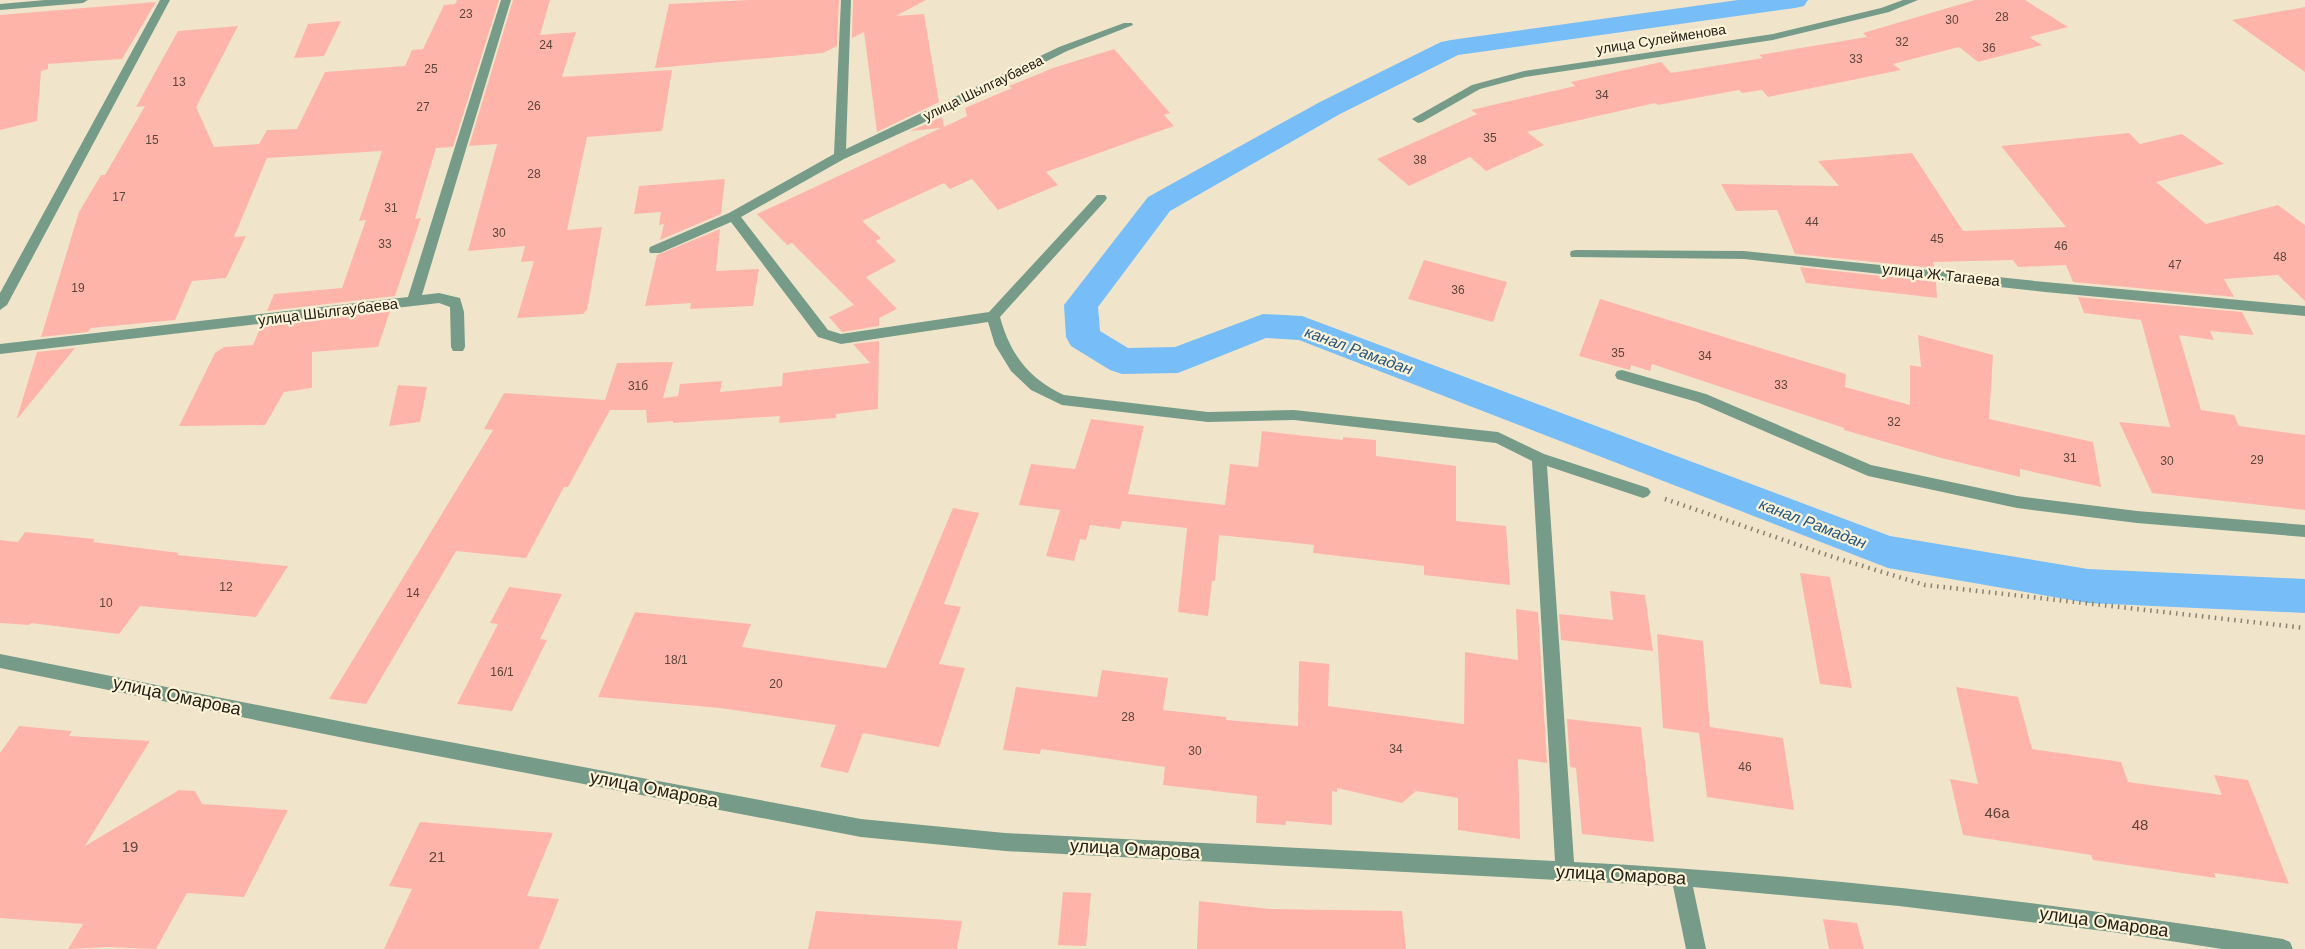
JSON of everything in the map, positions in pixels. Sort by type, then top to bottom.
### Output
[{"type":"street","points":[[0,7],[82,0]]},
{"type":"street","points":[[0,305],[165,0]]},
{"type":"street","name":"улица Шылгаубаева","points":[[0,349],[413,302],[506,0]]},
{"type":"street","points":[[840,156],[846,0]]},
{"type":"street","name":"улица Сулейменова","points":[[1418,119],[1476,87],[1524,74],[1773,38],[1885,10],[1913,0]]},
{"type":"street","name":"улица Шылгаубаева","points":[[655,250],[733,216],[840,156],[934,113],[1063,49],[1128,25]]},
{"type":"street","points":[[733,216],[823,334],[841,339],[993,316],[1101,198]]},
{"type":"street","name":"улица Ж.Тагаева","points":[[1576,254],[1744,255],[2044,287],[2305,311]]},
{"type":"street","points":[[413,302],[439,298],[454,301],[459,310],[455,334],[458,347]]},
{"type":"street","points":[[993,316],[999,342],[1024,378],[1041,392],[1062,400],[1208,417],[1294,415],[1498,438],[1539,458],[1643,492]]},
{"type":"street","points":[[1622,375],[1701,398],[1868,470],[2017,502],[2137,517],[2305,531]]},
{"type":"street","points":[[1539,458],[1565,872]]},
{"type":"street","name":"улица Омарова","points":[[0,661],[353,732],[861,828],[1005,842],[1681,877],[1899,897],[2100,920],[2283,949]]},
{"type":"street","points":[[1681,877],[1696,949]]},
{"type":"path","points":[[1643,492],[1830,556],[1924,585],[2305,628]]},
{"type":"building","points":[[457,0],[499,0],[453,147],[436,148],[415,219],[421,218],[395,296],[267,311],[274,294],[342,288],[366,220],[359,221],[382,151],[267,158],[234,237],[246,236],[226,278],[192,281],[175,320],[91,328],[88,332],[41,337],[79,212],[101,175],[105,175],[145,106],[136,107],[178,31],[238,26],[196,107],[214,147],[259,144],[267,130],[297,129],[325,72],[405,66],[412,50],[423,49],[444,5],[455,4]]},
{"type":"building","points":[[513,0],[550,0],[540,35],[576,32],[562,77],[672,70],[662,131],[587,137],[567,230],[602,227],[587,310],[584,314],[517,318],[534,261],[521,262],[525,246],[468,251],[497,144],[469,146]]},
{"type":"building","points":[[749,0],[839,0],[837,46],[823,53],[655,68],[669,4]]},
{"type":"building","points":[[853,0],[926,0],[896,16],[924,14],[939,102],[877,132],[864,32],[852,38]]},
{"type":"building","points":[[1975,0],[2025,0],[2068,27],[2029,37],[2042,45],[1978,62],[1959,47],[1893,64],[1901,70],[1768,97],[1762,90],[1742,93],[1739,90],[1658,105],[1655,103],[1527,132],[1544,145],[1486,171],[1470,157],[1409,186],[1377,159],[1477,114],[1471,110],[1575,86],[1571,82],[1661,62],[1671,73],[1763,58],[1759,55],[1867,37],[1863,33]]},
{"type":"building","points":[[156,2],[122,59],[48,64],[48,69],[41,71],[37,121],[0,130],[0,15]]},
{"type":"building","points":[[2305,7],[2305,72],[2232,20]]},
{"type":"building","points":[[341,21],[324,56],[294,58],[308,24]]},
{"type":"building","points":[[1114,49],[1170,113],[1164,115],[1174,126],[1046,172],[1058,185],[998,210],[972,179],[950,189],[944,183],[862,221],[881,238],[876,241],[896,261],[866,277],[897,309],[879,318],[879,326],[842,332],[829,317],[854,305],[792,243],[787,245],[757,214],[941,128],[910,131],[942,117],[944,127],[967,116],[965,108],[1012,88],[1009,86],[1053,68]]},
{"type":"building","points":[[2129,133],[2140,144],[2182,134],[2224,164],[2156,182],[2206,224],[2278,205],[2305,225],[2305,301],[2278,275],[2224,279],[2234,297],[2073,282],[2066,265],[2018,267],[2013,260],[1933,262],[1934,268],[1795,254],[1777,210],[1736,211],[1721,184],[1839,186],[1818,161],[1912,153],[1963,231],[2066,227],[2001,146]]},
{"type":"building","points":[[725,179],[721,214],[660,240],[664,224],[659,225],[661,212],[634,214],[639,186]]},
{"type":"building","points":[[720,229],[716,271],[759,269],[753,306],[690,309],[691,303],[645,306],[657,255]]},
{"type":"building","points":[[1424,260],[1507,282],[1493,322],[1408,299]]},
{"type":"building","points":[[1800,267],[1936,282],[1937,298],[1806,283]]},
{"type":"building","points":[[2078,297],[2242,312],[2254,335],[2210,331],[2214,340],[2179,335],[2201,410],[2234,415],[2239,426],[2305,435],[2305,510],[2152,493],[2119,422],[2170,427],[2141,320],[2084,313]]},
{"type":"building","points":[[1600,299],[1846,374],[1845,387],[1910,405],[1910,365],[1921,367],[1918,335],[1993,355],[1989,419],[2093,442],[2101,487],[2020,469],[2020,477],[1941,458],[1844,430],[1844,428],[1652,364],[1650,371],[1631,365],[1630,370],[1579,356]]},
{"type":"building","points":[[390,311],[378,347],[312,352],[312,388],[284,392],[265,425],[179,426],[215,353],[224,347],[253,345],[261,326]]},
{"type":"building","points":[[879,341],[878,409],[836,414],[836,418],[779,423],[780,416],[647,423],[646,410],[610,410],[568,487],[564,487],[526,558],[456,551],[366,704],[329,699],[493,430],[484,429],[504,393],[605,400],[617,363],[673,362],[663,398],[678,396],[680,384],[722,381],[720,392],[782,386],[783,373],[870,363],[853,344]]},
{"type":"building","points":[[75,348],[18,418],[17,418],[37,352]]},
{"type":"building","points":[[398,385],[427,387],[420,422],[389,426]]},
{"type":"building","points":[[1091,419],[1144,426],[1128,494],[1225,505],[1230,464],[1258,467],[1262,431],[1343,440],[1343,437],[1376,440],[1376,456],[1456,466],[1456,521],[1506,526],[1510,585],[1424,575],[1424,566],[1313,553],[1314,545],[1219,535],[1215,581],[1212,581],[1208,616],[1178,612],[1187,528],[1122,521],[1120,529],[1090,525],[1086,540],[1080,539],[1074,561],[1046,556],[1060,510],[1019,505],[1031,464],[1075,469]]},
{"type":"building","points":[[953,508],[979,513],[944,604],[961,607],[939,664],[965,668],[939,747],[863,733],[848,773],[820,767],[836,725],[720,708],[598,697],[635,612],[751,624],[742,647],[886,668]]},
{"type":"building","points":[[25,532],[95,539],[93,542],[179,553],[177,555],[288,566],[256,617],[140,606],[119,634],[31,623],[29,625],[0,623],[0,540],[18,542]]},
{"type":"building","points":[[1800,573],[1830,577],[1852,688],[1820,684]]},
{"type":"building","points":[[509,587],[562,594],[540,639],[547,640],[512,711],[457,704],[498,624],[490,623]]},
{"type":"building","points":[[1610,591],[1645,595],[1653,651],[1561,640],[1559,614],[1613,620]]},
{"type":"building","points":[[1516,609],[1538,612],[1547,763],[1518,759],[1520,839],[1458,830],[1458,798],[1416,791],[1402,803],[1337,788],[1337,792],[1332,791],[1332,825],[1286,821],[1286,825],[1256,823],[1257,796],[1163,785],[1165,767],[1041,749],[1040,754],[1003,750],[1016,687],[1097,697],[1102,670],[1168,678],[1163,710],[1226,717],[1226,720],[1298,726],[1299,661],[1329,664],[1328,706],[1464,724],[1465,652],[1518,660]]},
{"type":"building","points":[[1657,634],[1703,641],[1710,727],[1783,738],[1794,810],[1707,797],[1699,733],[1663,728]]},
{"type":"building","points":[[1956,687],[2018,697],[2032,749],[2121,762],[2128,782],[2222,795],[2214,775],[2248,780],[2289,884],[2214,873],[2216,878],[2093,860],[2091,855],[1963,835],[1950,779],[1978,784]]},
{"type":"building","points":[[1567,719],[1641,727],[1654,842],[1582,834],[1576,768],[1570,767]]},
{"type":"building","points":[[19,726],[72,731],[69,736],[150,741],[85,846],[179,790],[195,791],[202,804],[288,810],[244,897],[187,893],[156,949],[108,947],[68,949],[83,924],[0,918],[0,753]]},
{"type":"building","points":[[420,822],[553,833],[527,896],[559,899],[539,949],[384,949],[412,889],[389,886]]},
{"type":"building","points":[[1063,892],[1091,893],[1086,946],[1058,945]]},
{"type":"building","points":[[1199,901],[1270,909],[1402,911],[1406,949],[1197,949]]},
{"type":"building","points":[[816,911],[962,921],[957,949],[808,949]]},
{"type":"building","points":[[1823,919],[1857,923],[1864,949],[1829,949]]},
{"type":"waterway","name":"канал Рамадан","points":[[1795,0],[1451,48],[1330,108],[1159,204],[1081,305],[1083,337],[1122,361],[1178,360],[1263,326],[1302,328],[1888,552],[2088,586],[2305,596]]}]
